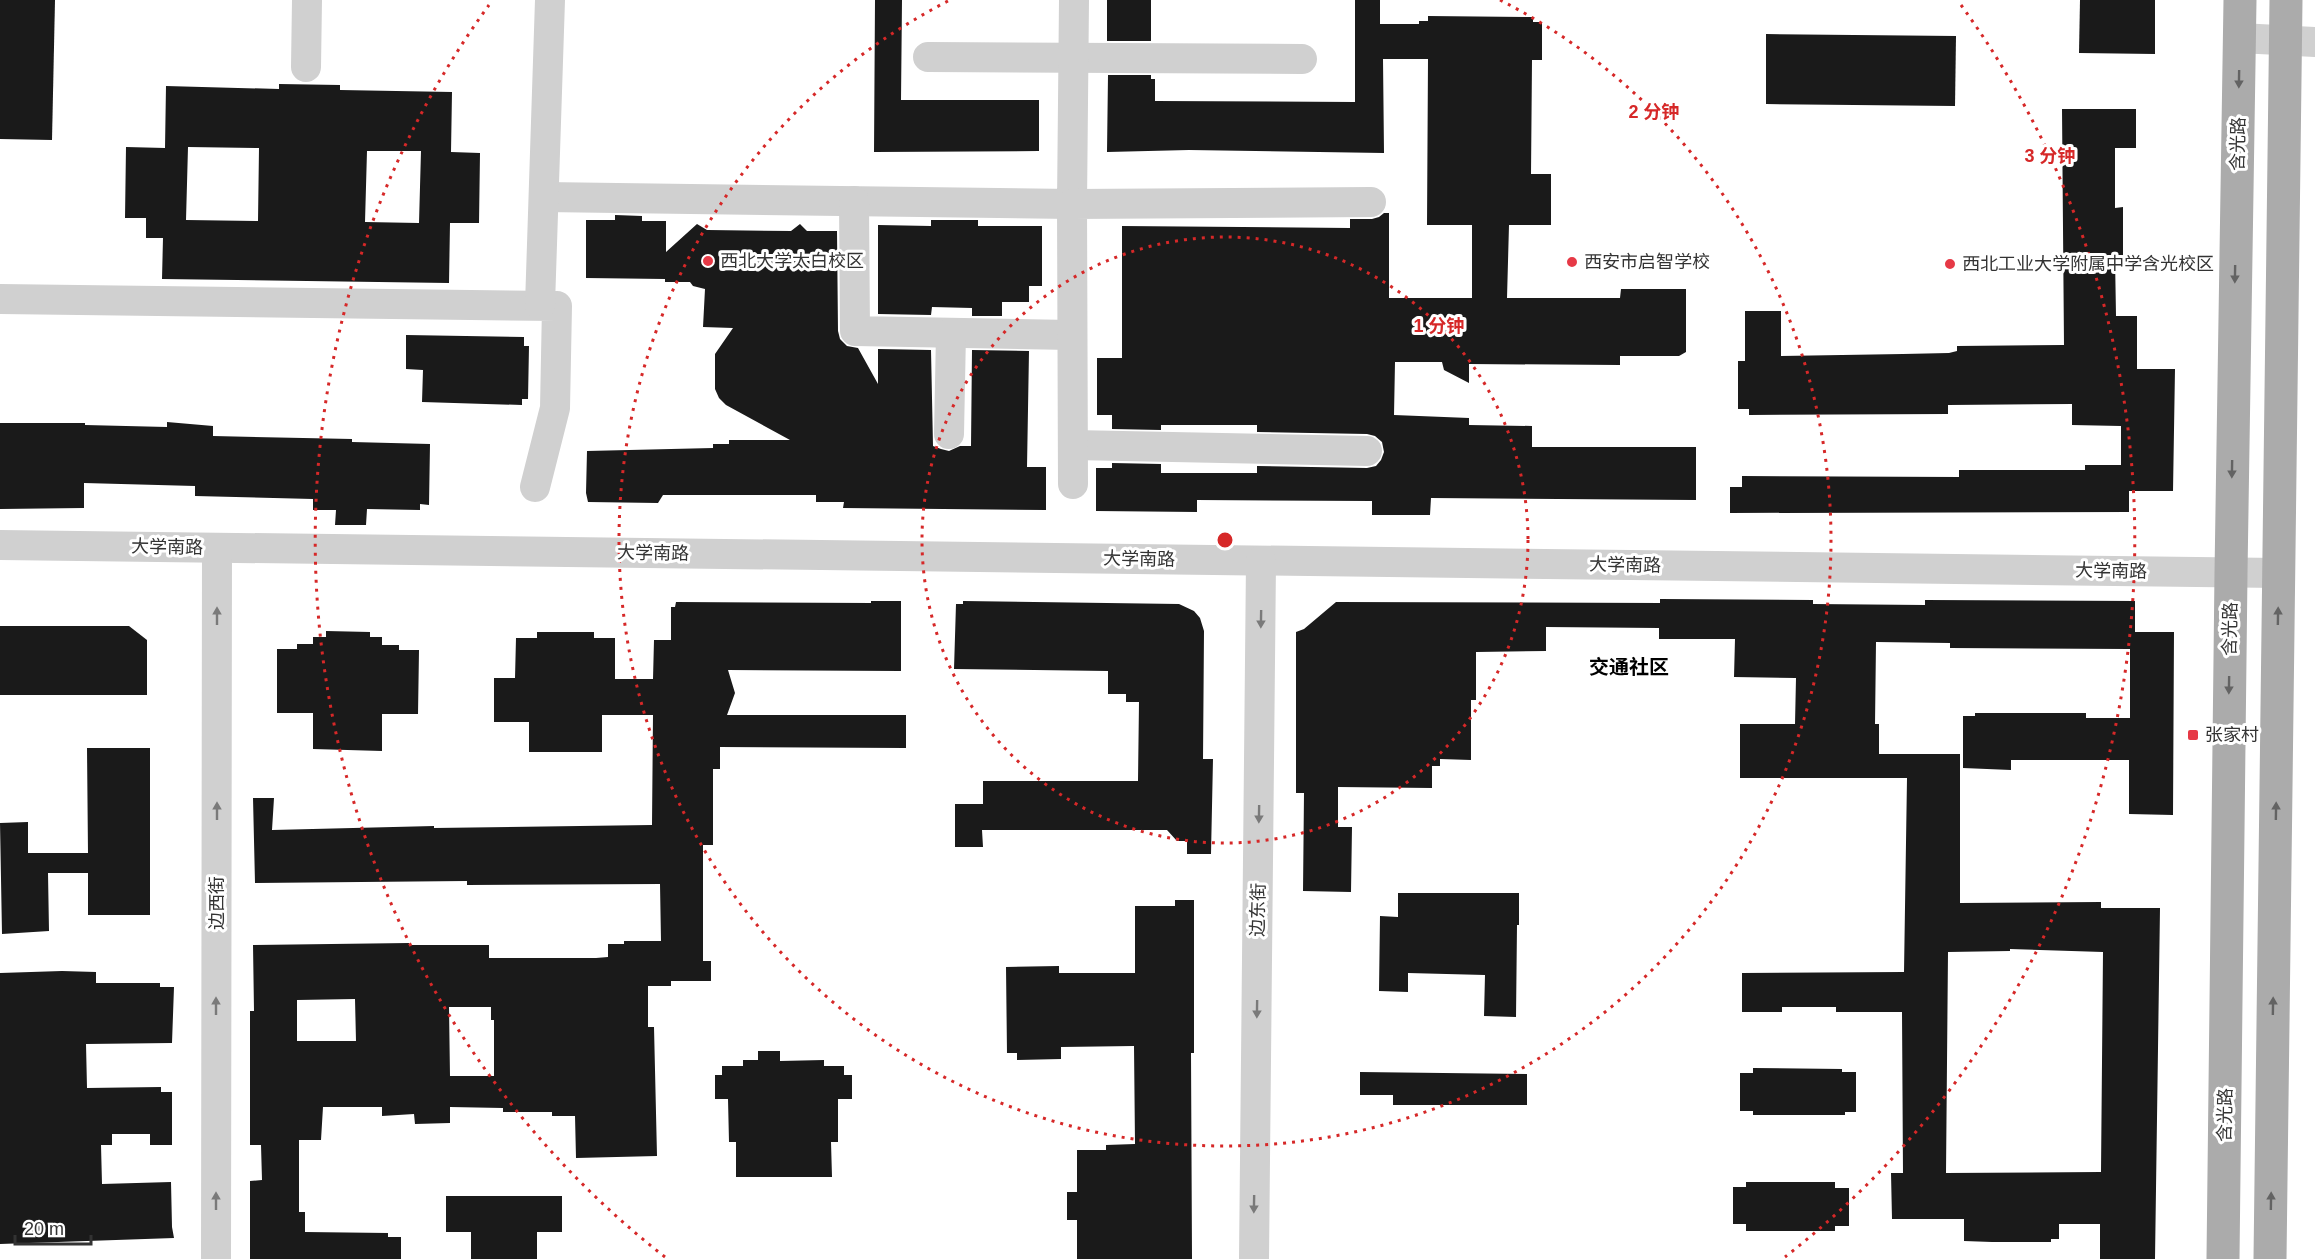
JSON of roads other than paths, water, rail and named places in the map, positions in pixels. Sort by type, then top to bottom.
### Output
[{"type":"main road","name":"含光路","points":[[2223,1259],[2230,573],[2240,0]]},
{"type":"main road","points":[[2270,1259],[2279,573],[2300,41],[2286,0]]},
{"type":"street","points":[[306,67],[307,0]]},
{"type":"street","points":[[540,305],[550,0]]},
{"type":"street","points":[[1073,484],[1074,0]]},
{"type":"street","points":[[2239,38],[2300,41]]},
{"type":"street","points":[[928,57],[1302,59]]},
{"type":"street","points":[[544,197],[1072,204],[1371,202]]},
{"type":"street","points":[[854,201],[855,331],[1072,335]]},
{"type":"street","points":[[0,298],[557,306],[555,408],[535,487]]},
{"type":"street","points":[[949,434],[951,333]]},
{"type":"street","points":[[1073,445],[1367,451]]},
{"type":"street","name":"大学南路","points":[[0,545],[2279,573]]},
{"type":"street","name":"边西街","points":[[216,1259],[217,548]]},
{"type":"street","name":"边东街","points":[[1254,1259],[1261,561]]},
{"type":"place","name":"西北大学太白校区","points":[[708,261]]},
{"type":"place","name":"西安市启智学校","points":[[1572,262]]},
{"type":"place","name":"西北工业大学附属中学含光校区","points":[[1950,264]]},
{"type":"place","name":"张家村","points":[[2193,735]]},
{"type":"district","name":"交通社区","points":[[1629,667]]}]
